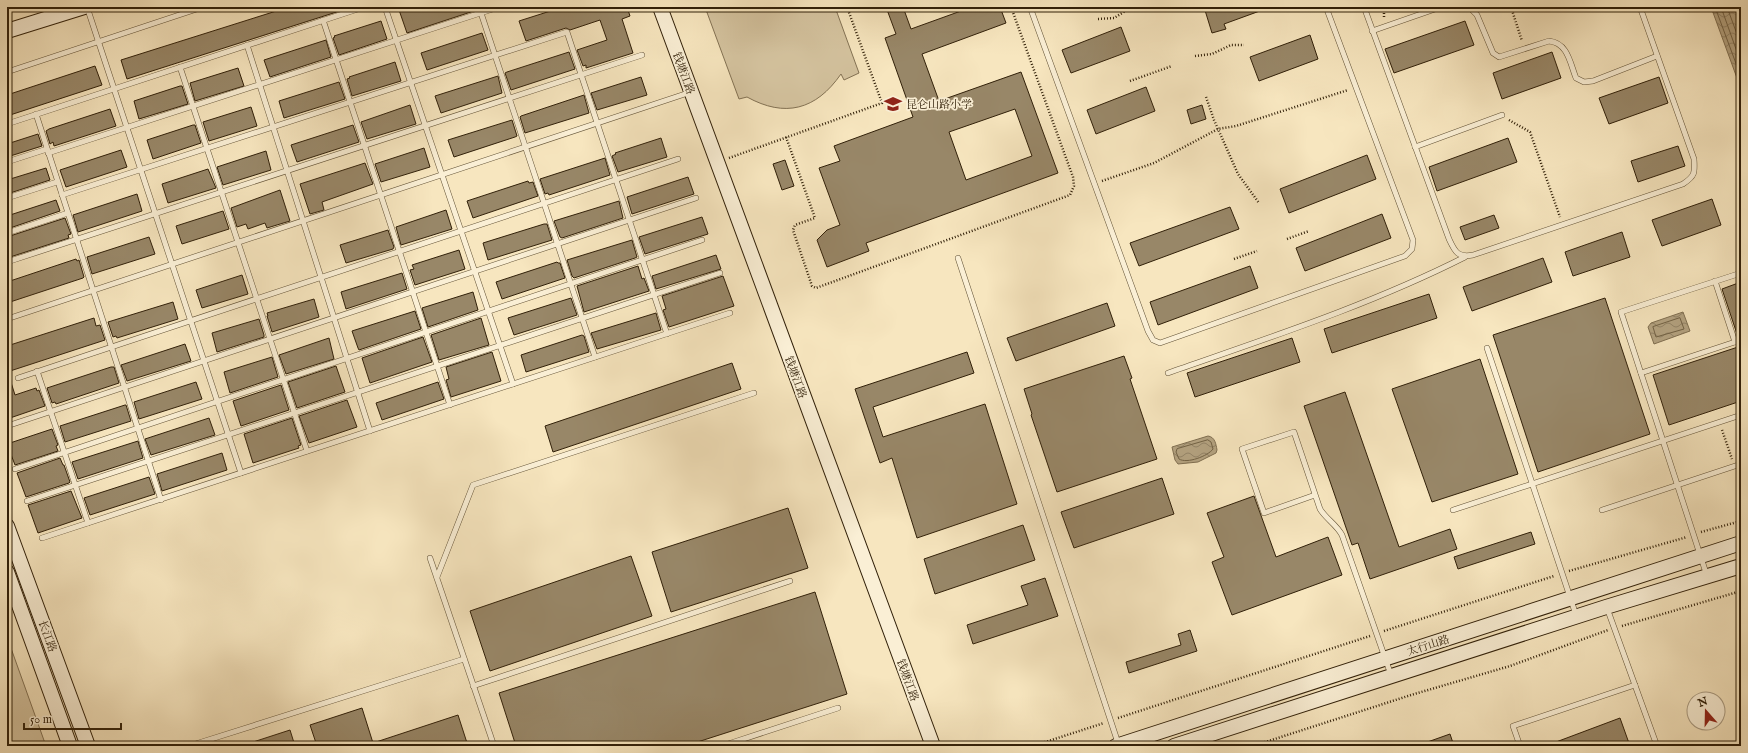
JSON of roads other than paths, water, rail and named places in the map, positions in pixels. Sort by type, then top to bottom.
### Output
[{"type":"street","points":[[7,31],[85,7]]},
{"type":"street","name":"钱塘江路","points":[[660,7],[933,746]]},
{"type":"street","name":"长江路","points":[[7,526],[88,746]]},
{"type":"street","name":"太行山路","points":[[1118,746],[1741,543]]},
{"type":"street","name":"太行山路","points":[[1174,746],[1606,607],[1741,566]]},
{"type":"street","name":"长江路","points":[[7,572],[70,746]]},
{"type":"lane","points":[[85,7],[114,89],[241,473]]},
{"type":"lane","points":[[7,72],[203,7]]},
{"type":"lane","points":[[7,124],[364,7]]},
{"type":"lane","points":[[385,7],[513,384]]},
{"type":"lane","points":[[7,162],[127,128],[500,7]]},
{"type":"lane","points":[[1030,7],[1148,331],[1153,340],[1160,343],[1405,256],[1412,248],[1413,240],[1326,7]]},
{"type":"lane","points":[[1364,7],[1449,239],[1458,254],[1464,257]]},
{"type":"lane","points":[[1372,32],[1441,7]]},
{"type":"lane","points":[[1469,7],[1479,19],[1493,53],[1499,57],[1525,50],[1549,41],[1558,42],[1564,48],[1576,78],[1584,82],[1593,81],[1657,56]]},
{"type":"lane","points":[[1168,373],[1305,325],[1428,276],[1464,257],[1473,256],[1683,184],[1692,178],[1695,171],[1694,159],[1640,7]]},
{"type":"lane","points":[[481,13],[596,357]]},
{"type":"lane","points":[[323,20],[450,405]]},
{"type":"lane","points":[[62,195],[567,32],[667,334]]},
{"type":"lane","points":[[247,45],[370,431]]},
{"type":"lane","points":[[7,262],[642,55]]},
{"type":"lane","points":[[180,68],[308,451]]},
{"type":"lane","points":[[7,319],[691,92]]},
{"type":"lane","points":[[36,114],[161,500]]},
{"type":"lane","points":[[1415,147],[1502,115]]},
{"type":"lane","points":[[18,378],[678,159]]},
{"type":"lane","points":[[7,198],[57,182]]},
{"type":"lane","points":[[7,426],[696,198]]},
{"type":"lane","points":[[7,233],[68,213]]},
{"type":"lane","points":[[15,469],[702,240]]},
{"type":"lane","points":[[958,258],[1118,746]]},
{"type":"lane","points":[[27,501],[720,273]]},
{"type":"lane","points":[[1708,576],[1621,312],[1741,273]]},
{"type":"lane","points":[[1715,281],[1735,342]]},
{"type":"lane","points":[[42,538],[730,313]]},
{"type":"lane","points":[[1641,373],[1741,340]]},
{"type":"lane","points":[[1487,348],[1576,617]]},
{"type":"lane","points":[[37,371],[88,523]]},
{"type":"lane","points":[[437,577],[473,485],[754,393]]},
{"type":"lane","points":[[1453,510],[1741,415]]},
{"type":"lane","points":[[1315,495],[1264,513],[1242,449],[1294,432],[1315,495],[1320,510],[1325,517],[1336,525],[1342,534],[1392,676]]},
{"type":"lane","points":[[1602,510],[1741,464]]},
{"type":"lane","points":[[430,558],[494,746]]},
{"type":"lane","points":[[473,686],[790,581]]},
{"type":"lane","points":[[1606,607],[1658,746]]},
{"type":"lane","points":[[189,746],[464,658]]},
{"type":"lane","points":[[1520,746],[1513,726],[1635,685]]},
{"type":"lane","points":[[722,746],[838,708]]},
{"type":"water","points":[[1711,7],[1740,7],[1741,9],[1741,89]]},
{"type":"water","points":[[1683,312],[1690,331],[1654,344],[1648,327],[1651,323]]},
{"type":"water","points":[[1208,436],[1215,441],[1217,450],[1216,453],[1198,462],[1178,464],[1175,460],[1172,447]]},
{"type":"place","name":"昆仑山路小学","points":[[893,104]]}]
